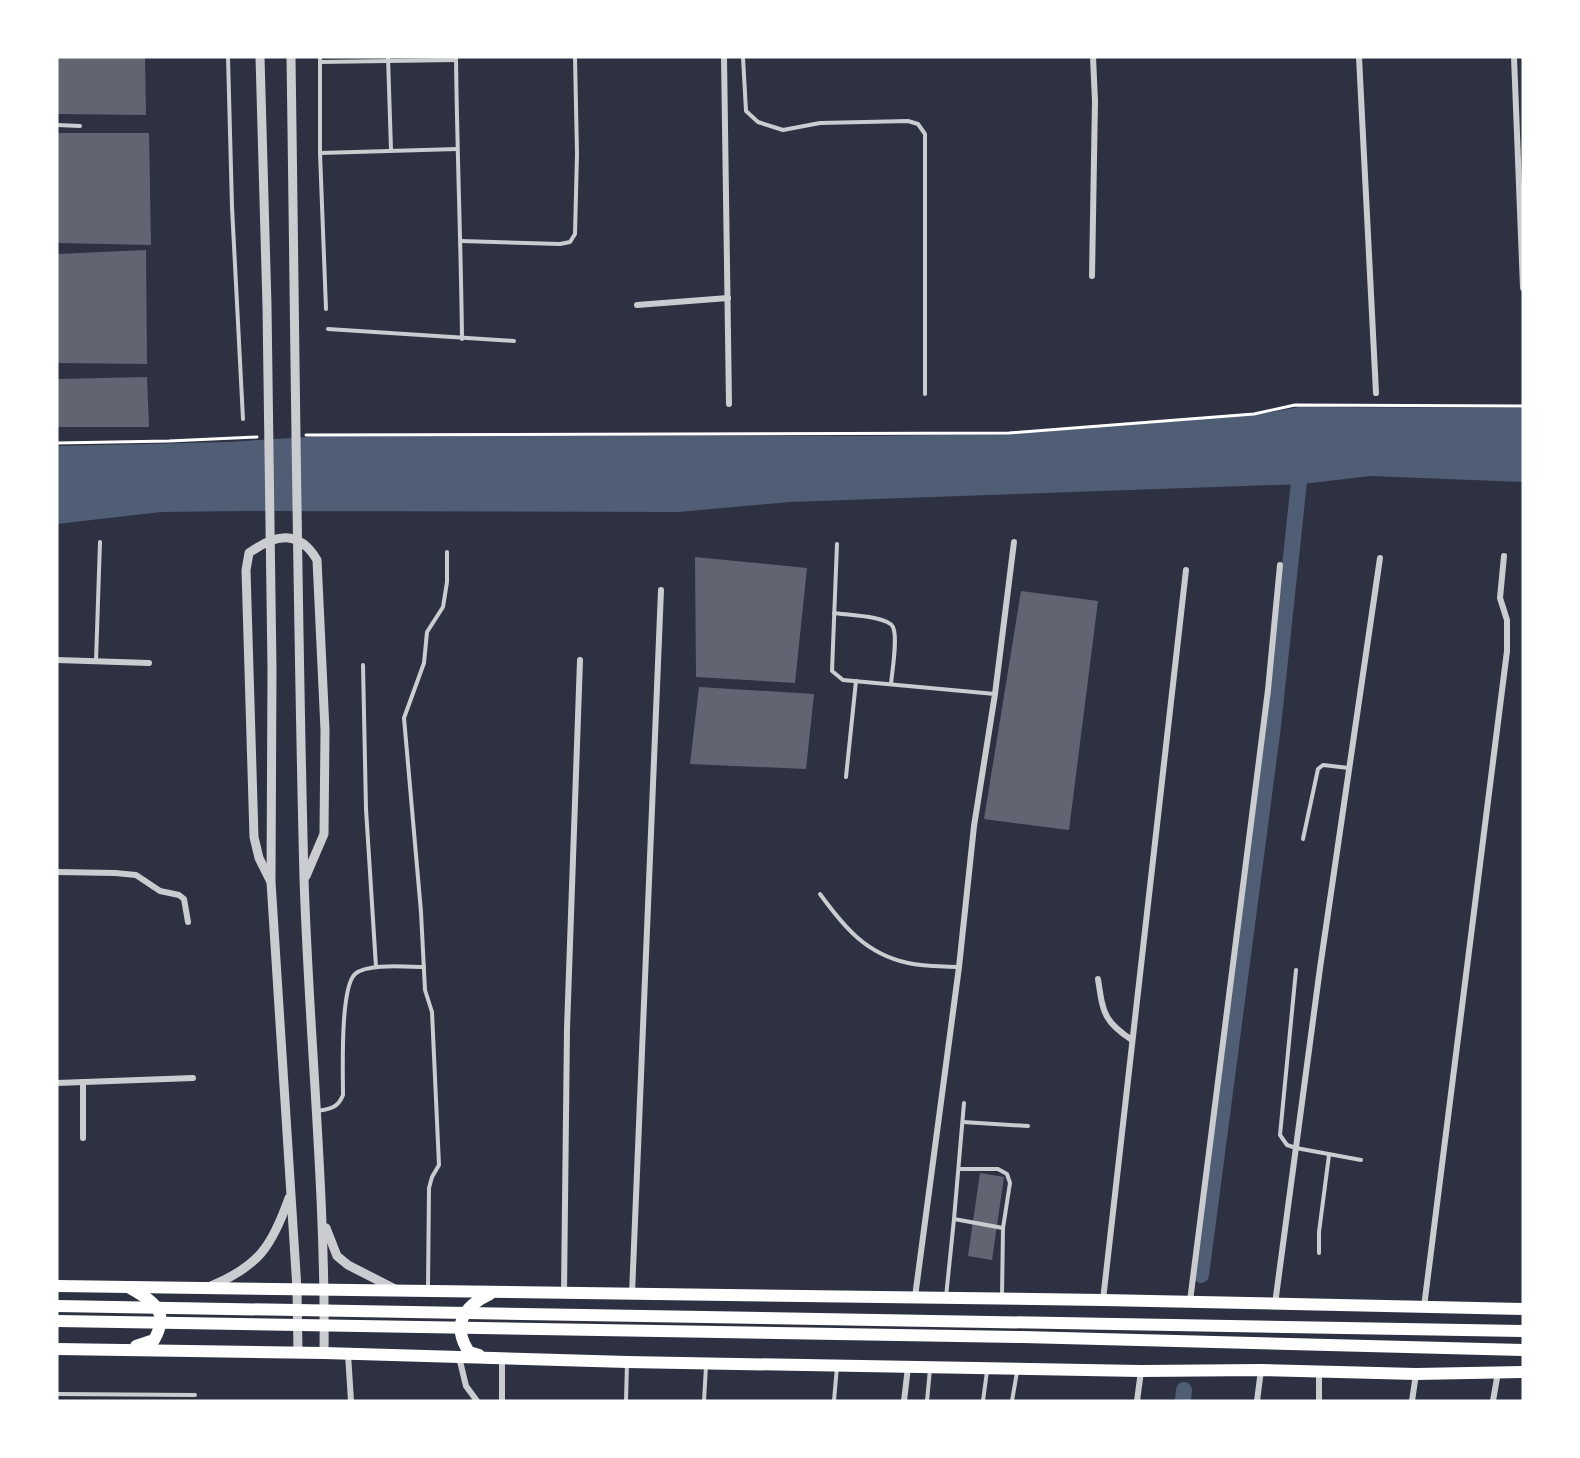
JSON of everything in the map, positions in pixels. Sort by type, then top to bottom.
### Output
[{"type":"main road","points":[[57,1286],[1002,1298],[1523,1309]]},
{"type":"main road","points":[[127,1349],[154,1340],[161,1322],[160,1312],[154,1303],[129,1288]]},
{"type":"main road","points":[[489,1357],[470,1352],[463,1342],[461,1329],[463,1316],[468,1308],[477,1300],[492,1293]]},
{"type":"main road","points":[[57,1306],[1523,1331]]},
{"type":"main road","points":[[57,1321],[1023,1336],[1523,1350]]},
{"type":"main road","points":[[57,1349],[298,1352],[627,1362],[1141,1371],[1261,1370],[1416,1374],[1523,1372]]},
{"type":"street","points":[[260,57],[267,306],[272,669],[271,882],[297,1289],[298,1352]]},
{"type":"street","points":[[291,57],[304,881],[322,1215],[325,1290],[324,1353]]},
{"type":"street","points":[[724,57],[729,404]]},
{"type":"street","points":[[1092,276],[1095,111],[1093,57]]},
{"type":"street","points":[[1359,57],[1376,393]]},
{"type":"street","points":[[1514,57],[1523,288]]},
{"type":"street","points":[[637,305],[728,298]]},
{"type":"street","points":[[271,882],[259,858],[254,837],[246,570],[249,553],[264,542],[279,537],[292,537],[312,550],[317,560],[325,730],[324,834],[304,881]]},
{"type":"street","points":[[915,1298],[959,967],[974,826],[1014,542]]},
{"type":"street","points":[[1424,1307],[1506,651],[1508,620],[1500,598],[1504,556]]},
{"type":"street","points":[[1275,1304],[1380,558]]},
{"type":"street","points":[[1190,1302],[1268,690],[1280,565]]},
{"type":"street","points":[[1103,1300],[1186,570]]},
{"type":"street","points":[[632,1294],[661,590]]},
{"type":"street","points":[[57,660],[149,663]]},
{"type":"street","points":[[564,1293],[567,1041],[580,660]]},
{"type":"street","points":[[57,872],[136,875],[160,891],[179,895],[184,900],[188,922]]},
{"type":"street","points":[[1098,979],[1102,1008],[1106,1018],[1115,1029],[1132,1040]]},
{"type":"street","points":[[57,1083],[193,1078]]},
{"type":"street","points":[[82,1082],[83,1138]]},
{"type":"street","points":[[206,1288],[233,1277],[260,1256],[278,1228],[291,1194]]},
{"type":"street","points":[[322,1215],[337,1256],[348,1265],[399,1291]]},
{"type":"street","points":[[348,1354],[351,1401]]},
{"type":"street","points":[[459,1356],[466,1386],[477,1401]]},
{"type":"street","points":[[502,1358],[502,1401]]},
{"type":"street","points":[[904,1401],[908,1367]]},
{"type":"street","points":[[1257,1401],[1261,1370]]},
{"type":"street","points":[[1137,1401],[1141,1371]]},
{"type":"street","points":[[1319,1371],[1319,1401]]},
{"type":"street","points":[[1493,1401],[1498,1372]]},
{"type":"street","points":[[1412,1401],[1416,1374]]},
{"type":"lane","points":[[228,57],[232,207],[243,419]]},
{"type":"lane","points":[[461,241],[560,244],[570,242],[575,234],[577,154],[575,57]]},
{"type":"lane","points":[[743,57],[746,111],[758,122],[783,130],[820,123],[908,121],[918,124],[925,134],[925,394]]},
{"type":"lane","points":[[326,309],[320,153],[320,59],[456,58],[462,339]]},
{"type":"lane","points":[[388,59],[391,150]]},
{"type":"lane","points":[[57,125],[80,126]]},
{"type":"lane","points":[[320,153],[457,149]]},
{"type":"lane","points":[[328,329],[514,342]]},
{"type":"lane","points":[[96,661],[100,542]]},
{"type":"lane","points":[[837,544],[832,671],[843,680],[994,694]]},
{"type":"lane","points":[[428,1292],[429,1188],[439,1165],[432,1012],[425,990],[404,718],[424,663],[427,632],[443,607],[447,582],[447,552]]},
{"type":"lane","points":[[834,613],[889,622],[893,627],[894,636],[891,684]]},
{"type":"lane","points":[[363,665],[366,808],[376,967]]},
{"type":"lane","points":[[846,777],[856,681]]},
{"type":"lane","points":[[1303,839],[1318,769],[1323,765],[1349,768]]},
{"type":"lane","points":[[820,894],[841,923],[855,937],[879,953],[909,963],[959,967]]},
{"type":"lane","points":[[316,1111],[334,1108],[340,1103],[343,1095],[345,1000],[351,980],[356,973],[376,967],[424,967]]},
{"type":"lane","points":[[1296,970],[1280,1135],[1287,1145],[1296,1148],[1361,1160]]},
{"type":"lane","points":[[946,1298],[964,1103]]},
{"type":"lane","points":[[963,1122],[1028,1126]]},
{"type":"lane","points":[[1319,1253],[1319,1232],[1329,1155]]},
{"type":"lane","points":[[958,1169],[998,1169],[1007,1174],[1010,1183],[1003,1228],[1002,1298]]},
{"type":"lane","points":[[954,1219],[1003,1228]]},
{"type":"lane","points":[[626,1401],[627,1362]]},
{"type":"lane","points":[[704,1401],[706,1363]]},
{"type":"lane","points":[[834,1401],[837,1366]]},
{"type":"lane","points":[[927,1401],[930,1367]]},
{"type":"lane","points":[[983,1401],[987,1367]]},
{"type":"lane","points":[[1012,1401],[1017,1368]]},
{"type":"lane","points":[[57,1394],[195,1395]]},
{"type":"path","points":[[302,435],[1009,433],[1254,414],[1295,405],[1523,406]]},
{"type":"path","points":[[57,443],[257,437]]},
{"type":"water","points":[[1299,407],[1523,408],[1523,482],[1371,476],[1302,484],[790,502],[678,512],[161,512],[57,524],[57,446],[227,442],[324,436],[1014,434],[1256,415]]},
{"type":"building","points":[[57,57],[145,57],[146,115],[57,114]]},
{"type":"building","points":[[57,133],[149,133],[151,245],[57,243]]},
{"type":"building","points":[[146,250],[147,364],[57,363],[57,254]]},
{"type":"building","points":[[147,377],[149,427],[57,427],[57,379]]},
{"type":"building","points":[[695,557],[807,568],[795,683],[696,677]]},
{"type":"building","points":[[1021,591],[1098,601],[1069,830],[984,819]]},
{"type":"building","points":[[699,687],[814,694],[806,769],[690,764]]},
{"type":"building","points":[[980,1173],[1004,1177],[992,1260],[968,1256]]},
{"type":"waterway","points":[[1201,1275],[1273,726],[1301,463]]},
{"type":"waterway","points":[[1183,1401],[1184,1390]]}]
